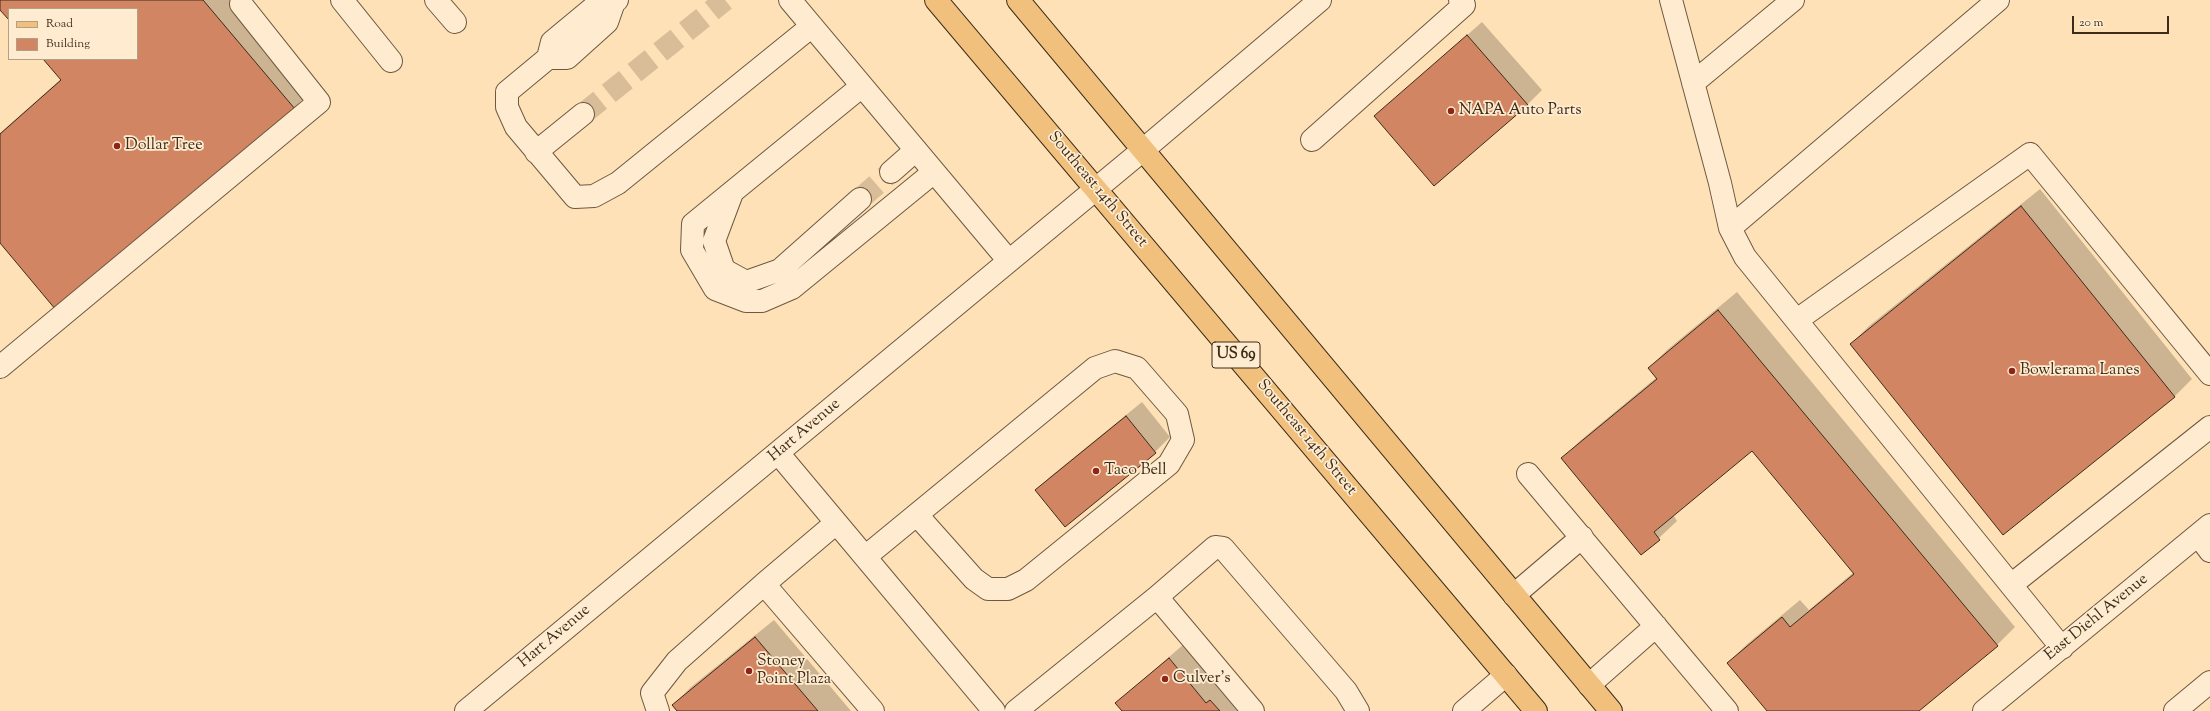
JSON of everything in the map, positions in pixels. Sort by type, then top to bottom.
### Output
[{"type":"main road","name":"Southeast 14th Street","points":[[936,0],[1536,711]]},
{"type":"main road","points":[[1018,0],[1611,711]]},
{"type":"street","points":[[342,0],[391,61]]},
{"type":"street","points":[[436,0],[455,22]]},
{"type":"street","points":[[790,0],[1009,261]]},
{"type":"street","name":"Hart Avenue","points":[[466,711],[1143,150],[1320,0]]},
{"type":"street","points":[[1312,140],[1464,5],[1460,0]]},
{"type":"street","points":[[1671,0],[1730,228],[1745,257],[2062,648]]},
{"type":"street","points":[[1693,83],[1792,0]]},
{"type":"street","points":[[1730,228],[1998,0]]},
{"type":"street","points":[[0,367],[319,102],[242,1]]},
{"type":"street","points":[[615,1],[607,22],[567,58],[548,58],[507,92],[507,107],[516,127],[575,197],[594,196],[618,183],[812,26]]},
{"type":"street","points":[[862,86],[693,224],[692,250],[715,289],[746,301],[762,301],[792,288],[934,172]]},
{"type":"street","points":[[536,152],[583,114]]},
{"type":"street","points":[[891,172],[916,150]]},
{"type":"street","points":[[1797,320],[2030,154],[2210,374]]},
{"type":"street","points":[[732,192],[714,241],[724,270],[746,282],[780,270],[860,200]]},
{"type":"street","points":[[865,557],[1095,368],[1115,361],[1137,368],[1177,414],[1183,440],[1169,464],[1026,580],[1008,589],[988,589],[974,579],[917,515]]},
{"type":"street","points":[[2011,585],[2210,427]]},
{"type":"street","points":[[778,453],[994,711]]},
{"type":"street","points":[[1528,474],[1727,711]]},
{"type":"street","points":[[658,711],[652,693],[677,661],[836,523]]},
{"type":"street","name":"East Diehl Avenue","points":[[1984,711],[2062,648],[2206,537]]},
{"type":"street","points":[[1514,595],[1582,538]]},
{"type":"street","points":[[1016,711],[1215,548],[1223,548],[1346,691],[1358,711]]},
{"type":"street","points":[[764,584],[873,711]]},
{"type":"street","points":[[1157,597],[1252,711]]},
{"type":"street","points":[[1589,685],[1656,626]]},
{"type":"street","points":[[1464,711],[1506,675]]},
{"type":"street","points":[[2186,708],[2210,682]]},
{"type":"building","points":[[0,0],[203,0],[295,109],[56,310],[0,243],[0,134],[61,80],[44,60],[138,60],[138,8],[8,8],[8,19],[0,10]]},
{"type":"building","name":"NAPA Auto Parts","points":[[1467,35],[1528,105],[1434,186],[1374,116]]},
{"type":"building","name":"Bowlerama Lanes","points":[[2021,206],[2175,397],[2003,535],[1850,344]]},
{"type":"building","points":[[1718,310],[1998,646],[1919,711],[1767,711],[1727,663],[1782,617],[1790,627],[1854,574],[1752,451],[1654,532],[1660,540],[1641,555],[1561,458],[1657,379],[1648,368]]},
{"type":"building","name":"Taco Bell","points":[[1126,416],[1156,453],[1065,527],[1035,490]]},
{"type":"building","name":"Stoney Point Plaza","points":[[755,637],[818,711],[677,711],[672,705]]},
{"type":"building","name":"Culver's","points":[[1169,658],[1206,703],[1210,700],[1220,711],[1122,711],[1115,703]]},
{"type":"tunnel","points":[[583,114],[725,0]]},
{"type":"tunnel","points":[[860,199],[891,172]]},
{"type":"place","name":"NAPA Auto Parts","points":[[1451,111]]},
{"type":"place","name":"Dollar Tree","points":[[117,146]]},
{"type":"place","name":"Bowlerama Lanes","points":[[2012,371]]},
{"type":"place","name":"Taco Bell","points":[[1096,471]]},
{"type":"place","name":"Stoney Point Plaza","points":[[749,671]]},
{"type":"place","name":"Culver's","points":[[1165,679]]}]
